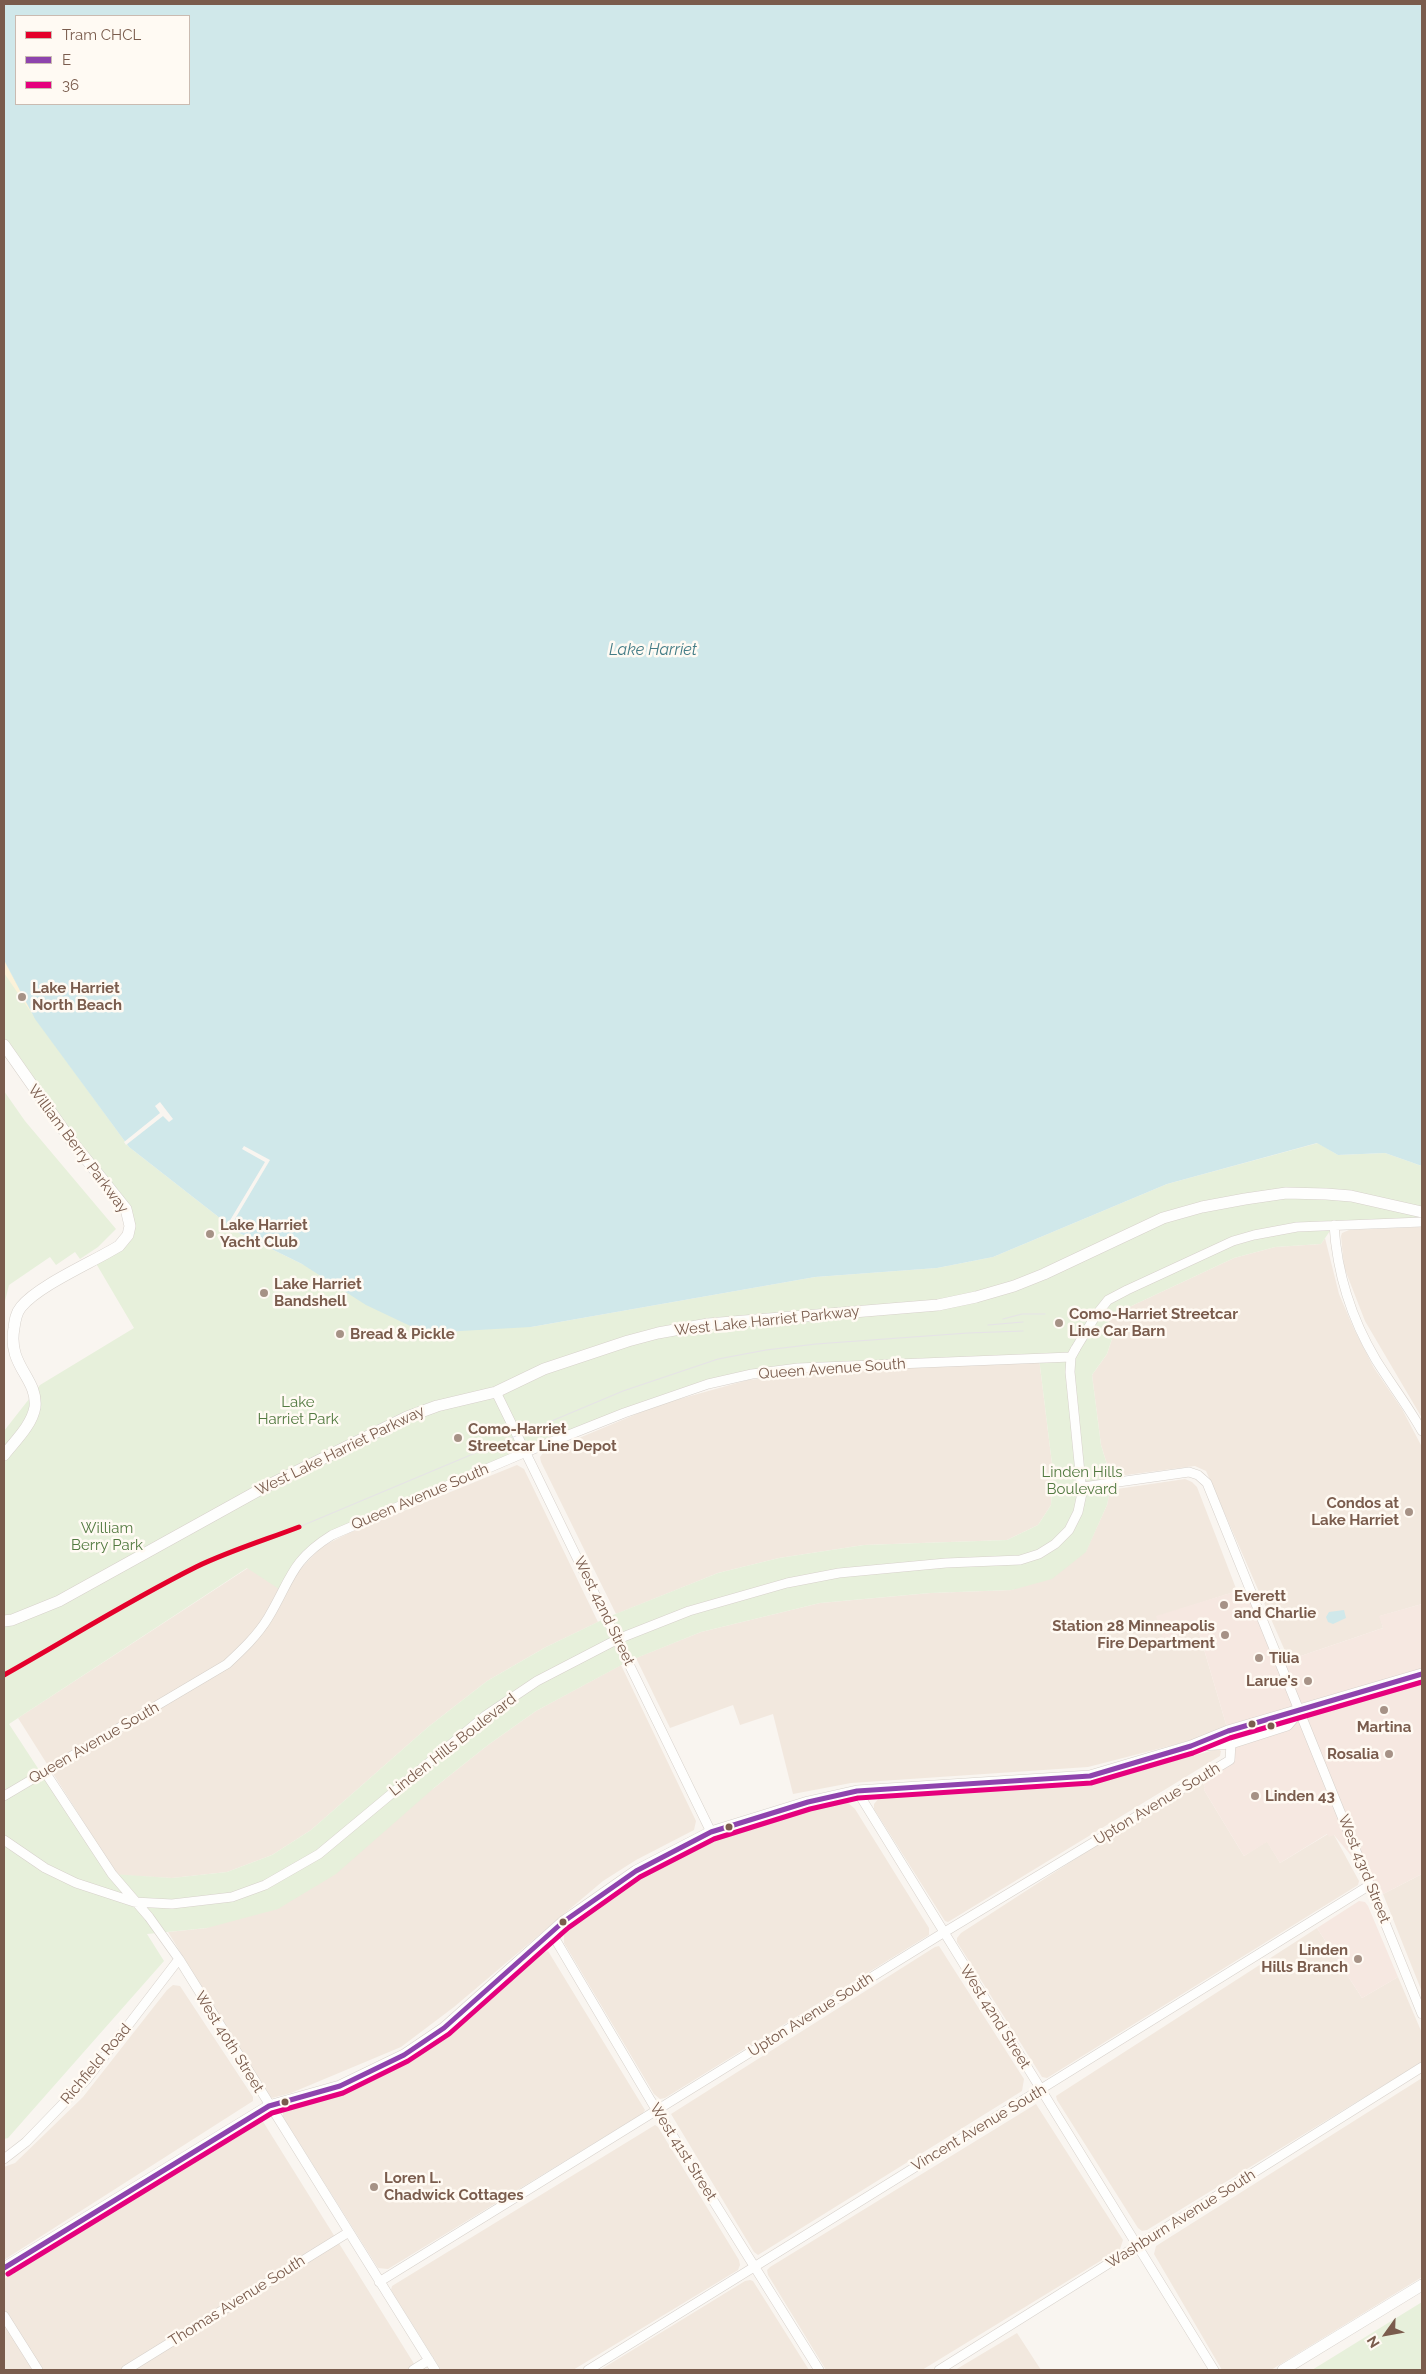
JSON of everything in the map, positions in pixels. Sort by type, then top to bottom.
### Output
[{"type":"street","name":"William Berry Parkway","points":[[4,1044],[70,1139],[126,1209],[130,1219],[128,1235],[119,1246],[41,1291],[20,1308],[16,1317],[13,1346],[16,1361],[33,1387],[35,1406],[33,1415],[4,1455]]},
{"type":"street","name":"West Lake Harriet Parkway","points":[[4,1621],[59,1601],[263,1488],[407,1417],[429,1408],[496,1392],[544,1369],[658,1333],[708,1324],[938,1305],[976,1297],[1014,1286],[1163,1218],[1202,1207],[1286,1193],[1351,1196],[1422,1212]]},
{"type":"street","points":[[1071,1357],[1096,1315],[1108,1300],[1233,1242],[1297,1227],[1422,1222]]},
{"type":"street","points":[[1334,1225],[1341,1274],[1347,1299],[1362,1334],[1422,1431]]},
{"type":"street","name":"Queen Avenue South","points":[[4,1796],[227,1664],[249,1643],[268,1618],[290,1574],[316,1545],[341,1531],[526,1452],[665,1398],[708,1384],[752,1374],[807,1367],[1071,1357]]},
{"type":"street","name":"Linden Hills Boulevard","points":[[4,1840],[45,1868],[76,1882],[134,1902],[172,1904],[232,1897],[265,1885],[319,1854],[485,1716],[537,1681],[618,1639],[689,1611],[787,1583],[839,1573],[946,1563],[1020,1560],[1039,1554],[1055,1544],[1069,1530],[1078,1512],[1082,1487],[1070,1372],[1071,1357]]},
{"type":"street","name":"West 42nd Street","points":[[496,1392],[711,1832]]},
{"type":"street","name":"West 43rd Street","points":[[1082,1487],[1189,1472],[1198,1475],[1207,1483],[1422,2014]]},
{"type":"street","points":[[4,2268],[269,2106],[340,2086],[404,2055],[444,2028],[551,1932],[636,1871],[711,1832],[808,1802],[857,1791],[1090,1776],[1191,1746],[1228,1731],[1422,1674]]},
{"type":"street","points":[[1191,1746],[1231,1743],[1287,1725],[1299,1711]]},
{"type":"street","name":"Upton Avenue South","points":[[379,2282],[943,1934],[1230,1760],[1231,1743]]},
{"type":"street","name":"West 40th Street","points":[[45,1772],[112,1874],[134,1902],[149,1917],[178,1959],[435,2370]]},
{"type":"street","name":"West 42nd Street","points":[[857,1791],[943,1934],[1214,2370]]},
{"type":"street","name":"Vincent Avenue South","points":[[588,2370],[1041,2091],[1370,1885]]},
{"type":"street","name":"West 41st Street","points":[[551,1932],[657,2110],[819,2370]]},
{"type":"street","name":"Richfield Road","points":[[4,2159],[26,2142],[87,2079],[178,1959]]},
{"type":"street","name":"Washburn Avenue South","points":[[939,2370],[1422,2067]]},
{"type":"street","name":"Thomas Avenue South","points":[[126,2370],[349,2232]]},
{"type":"street","points":[[1283,2370],[1422,2285]]},
{"type":"street","points":[[4,2316],[38,2370]]},
{"type":"street","points":[[413,2370],[429,2360]]},
{"type":"shaded area","points":[[1422,1227],[1422,1418],[1365,1321],[1344,1267],[1341,1236],[1342,1233],[1349,1230]]},
{"type":"shaded area","points":[[1325,1238],[1339,1294],[1354,1329],[1374,1368],[1402,1409],[1422,1447],[1422,1604],[1380,1616],[1383,1628],[1289,1660],[1206,1471],[1195,1466],[1111,1477],[1101,1445],[1092,1375],[1107,1354],[1113,1336],[1107,1329],[1110,1316],[1234,1258],[1275,1247],[1321,1244]]},
{"type":"shaded area","points":[[1039,1358],[1053,1472],[1051,1505],[1038,1525],[1007,1540],[864,1545],[779,1558],[718,1573],[616,1614],[541,1462],[540,1457],[543,1453],[658,1405],[748,1380],[816,1373]]},
{"type":"shaded area","points":[[517,1465],[524,1469],[598,1622],[546,1647],[487,1681],[428,1727],[311,1830],[272,1855],[227,1872],[172,1878],[117,1875],[18,1718],[248,1568],[293,1577],[321,1547],[349,1533]]},
{"type":"shaded area","points":[[1185,1479],[1197,1487],[1237,1591],[1156,1617],[1198,1629],[1228,1731],[1088,1767],[851,1783],[793,1794],[773,1714],[740,1725],[733,1705],[670,1728],[636,1658],[701,1632],[820,1603],[930,1593],[1012,1590],[1086,1551],[1107,1505],[1110,1490]]},
{"type":"shaded area","points":[[1253,1586],[1283,1662],[1383,1628],[1379,1616],[1422,1604],[1422,1874],[1383,1894],[1334,1835],[1329,1837],[1327,1834],[1280,1863],[1267,1842],[1244,1856],[1204,1790],[1205,1787],[1200,1778],[1230,1760],[1231,1743],[1228,1731],[1198,1629],[1163,1639],[1156,1616]]},
{"type":"shaded area","points":[[621,1665],[696,1821],[694,1830],[636,1860],[603,1881],[454,2007],[401,2047],[291,2093],[272,2098],[268,2095],[168,1932],[207,1928],[434,1788],[488,1745],[536,1711]]},
{"type":"shaded area","points":[[1218,1749],[1221,1751],[1220,1756],[948,1922],[945,1921],[874,1809],[874,1804],[880,1797],[1096,1782]]},
{"type":"shaded area","points":[[1200,1778],[1205,1787],[1204,1790],[1244,1856],[1267,1841],[1280,1863],[1328,1834],[1334,1835],[1359,1881],[1358,1885],[1047,2078],[1042,2077],[957,1942],[957,1938],[961,1933]]},
{"type":"shaded area","points":[[846,1801],[855,1809],[929,1928],[929,1935],[665,2098],[660,2099],[654,2094],[564,1943],[564,1935],[574,1923],[623,1888],[691,1846],[823,1804]]},
{"type":"shaded area","points":[[1422,1874],[1422,1992],[1383,1894]]},
{"type":"shaded area","points":[[1359,1901],[1365,1902],[1368,1906],[1398,1977],[1362,1998],[1317,1928]]},
{"type":"shaded area","points":[[1317,1928],[1362,1998],[1398,1977],[1422,2033],[1422,2062],[1147,2230],[1142,2231],[1138,2228],[1056,2096]]},
{"type":"shaded area","points":[[939,1946],[1024,2079],[1022,2091],[758,2255],[754,2252],[671,2114]]},
{"type":"shaded area","points":[[548,1951],[645,2110],[642,2114],[388,2269],[378,2268],[283,2117],[283,2111],[385,2073],[411,2058],[455,2027],[543,1953]]},
{"type":"shaded area","points":[[173,1985],[180,1986],[253,2097],[253,2101],[4,2260],[4,2167],[15,2163],[83,2097],[167,1990]]},
{"type":"shaded area","points":[[1422,2078],[1422,2277],[1271,2370],[1222,2370],[1154,2254],[1156,2246]]},
{"type":"shaded area","points":[[1036,2104],[1123,2240],[1120,2249],[922,2370],[826,2370],[768,2275],[767,2270]]},
{"type":"shaded area","points":[[262,2120],[418,2370],[4,2370],[4,2279]]},
{"type":"shaded area","points":[[655,2125],[739,2260],[738,2270],[573,2370],[441,2370],[391,2290],[392,2286]]},
{"type":"shaded area","points":[[745,2281],[753,2281],[809,2370],[600,2370]]},
{"type":"shaded area","points":[[1017,2333],[1041,2370],[955,2370]]},
{"type":"green space","points":[[4,960],[36,1019],[129,1147],[239,1233],[302,1264],[531,1327],[815,1277],[937,1268],[993,1257],[1167,1184],[1318,1143],[1338,1155],[1385,1153],[1422,1166],[1422,1222],[1334,1225],[1321,1244],[1275,1247],[1234,1258],[1110,1316],[1107,1329],[1113,1336],[1107,1354],[1092,1375],[1101,1445],[1112,1481],[1107,1505],[1086,1552],[1052,1579],[1012,1590],[930,1593],[820,1603],[701,1632],[629,1661],[536,1711],[488,1745],[434,1788],[336,1874],[278,1909],[207,1928],[147,1934],[164,1961],[8,2138],[4,2139],[4,1431],[40,1385],[134,1328],[94,1260],[119,1246],[130,1219],[4,1045]],"holes":[[[1039,1358],[1053,1472],[1051,1505],[1038,1525],[1007,1540],[864,1545],[779,1558],[718,1573],[608,1617],[546,1647],[487,1681],[428,1727],[311,1830],[272,1855],[227,1872],[172,1878],[112,1874],[109,1877],[9,1724],[247,1568],[282,1591],[316,1545],[665,1398],[798,1368]]]},
{"type":"green space","points":[[4,1091],[25,1121],[116,1229],[98,1247],[80,1259],[75,1252],[56,1265],[50,1257],[9,1285],[4,1305]]},
{"type":"green space","points":[[1422,2302],[1422,2370],[1312,2370]]},
{"type":"sand","name":"Lake Harriet North Beach","points":[[4,960],[8,968],[35,1018],[4,973]]},
{"type":"water","name":"Lake Harriet","points":[[4,4],[1422,4],[1422,1166],[1385,1153],[1338,1155],[1317,1143],[1167,1184],[993,1257],[937,1268],[815,1277],[531,1327],[425,1333],[366,1305],[302,1264],[239,1233],[129,1147],[35,1019],[4,960]]},
{"type":"water","points":[[1344,1610],[1346,1618],[1333,1624],[1328,1622],[1326,1617],[1329,1612]]},
{"type":"pier","points":[[160,1102],[173,1119],[169,1122],[163,1116],[126,1145],[124,1142],[160,1113],[155,1106]]},
{"type":"pier","points":[[244,1146],[270,1160],[229,1229],[226,1227],[265,1162],[242,1149]]},
{"type":"tram line","points":[[1003,1319],[1022,1314],[1045,1314]]},
{"type":"tram line","points":[[988,1325],[1023,1322]]},
{"type":"tram line","points":[[299,1527],[623,1391],[718,1359],[766,1350],[816,1344],[1023,1331]]},
{"type":"tram line","name":"CHCL","points":[[4,1675],[123,1606],[196,1567],[299,1527]]},
{"type":"transit line","name":"E","points":[[4,2268],[269,2106],[340,2086],[404,2055],[444,2028],[563,1922],[636,1871],[711,1832],[808,1802],[857,1791],[1090,1776],[1191,1746],[1228,1731],[1422,1674]]},
{"type":"transit line","name":"36","points":[[8,2274],[272,2113],[343,2093],[408,2061],[449,2034],[568,1928],[640,1877],[714,1839],[810,1809],[858,1798],[1091,1783],[1193,1753],[1230,1738],[1422,1682]]},
{"type":"place","name":"Lake Harriet North Beach","points":[[22,997]]},
{"type":"place","name":"Lake Harriet Yacht Club","points":[[210,1234]]},
{"type":"place","name":"Lake Harriet Bandshell","points":[[264,1293]]},
{"type":"place","name":"Como-Harriet Streetcar Line Car Barn","points":[[1059,1323]]},
{"type":"place","name":"Bread & Pickle","points":[[340,1334]]},
{"type":"place","name":"Como-Harriet Streetcar Line Depot","points":[[458,1438]]},
{"type":"place","name":"Condos at Lake Harriet","points":[[1409,1512]]},
{"type":"place","name":"Everett and Charlie","points":[[1224,1605]]},
{"type":"place","name":"Station 28 Minneapolis Fire Department","points":[[1225,1635]]},
{"type":"place","name":"Tilia","points":[[1259,1658]]},
{"type":"place","name":"Larue's","points":[[1308,1681]]},
{"type":"place","name":"Martina","points":[[1384,1710]]},
{"type":"place","name":"Rosalia","points":[[1389,1754]]},
{"type":"place","name":"Linden 43","points":[[1255,1796]]},
{"type":"place","name":"Linden Hills Branch","points":[[1358,1959]]},
{"type":"place","name":"Loren L. Chadwick Cottages","points":[[374,2187]]},
{"type":"park label","name":"Lake Harriet Park","points":[[298,1410]]},
{"type":"park label","name":"William Berry Park","points":[[107,1536]]}]
